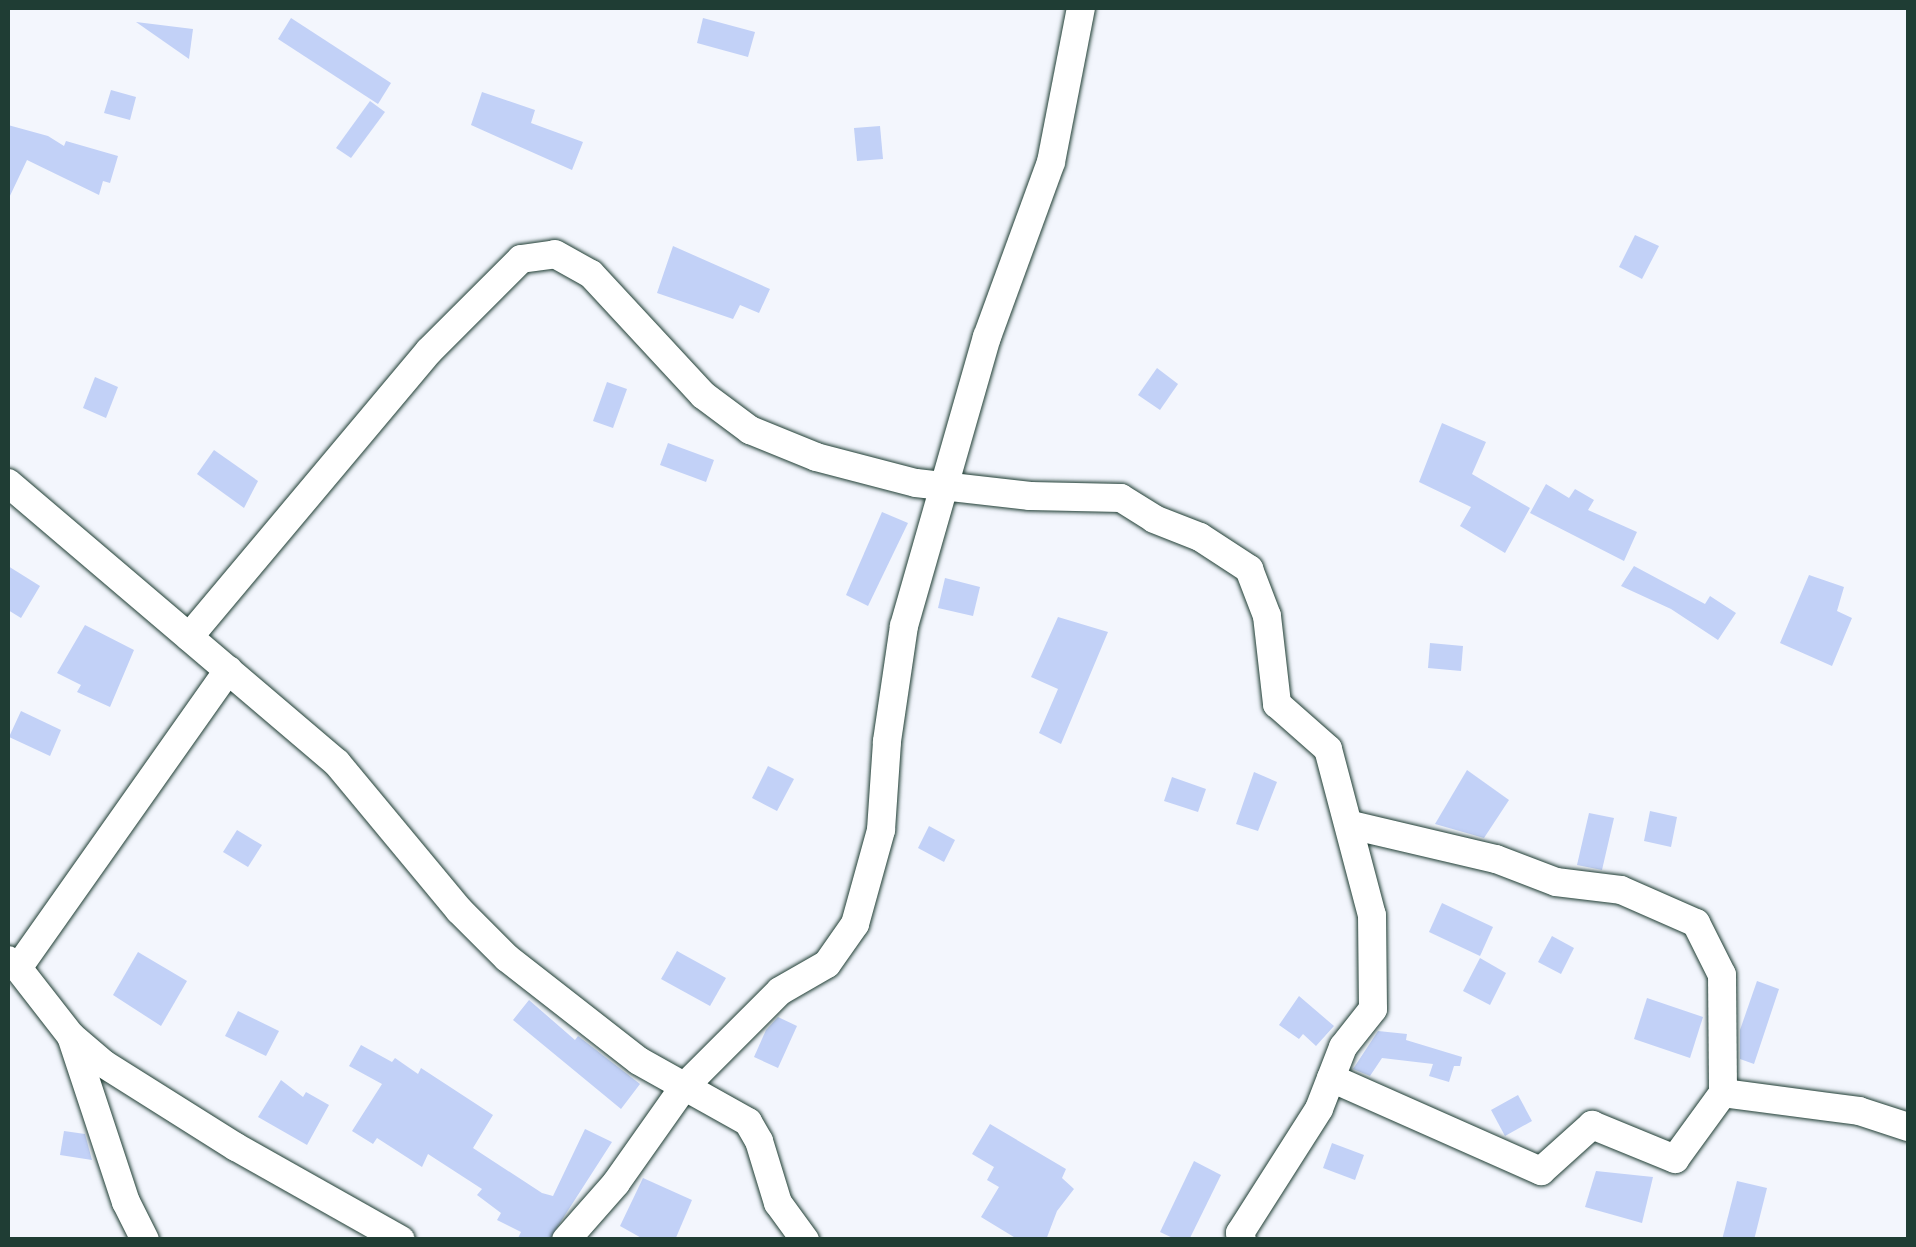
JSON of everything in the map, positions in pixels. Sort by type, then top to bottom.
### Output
[{"type":"street","points":[[566,1240],[616,1183],[684,1088],[780,991],[827,964],[855,924],[881,830],[887,740],[904,626],[987,336],[1051,162],[1081,8]]},
{"type":"street","points":[[189,637],[429,351],[522,259],[555,254],[592,274],[703,395],[750,430],[816,457],[942,486],[1030,496],[1121,498],[1154,519],[1200,537],[1249,570],[1268,616],[1277,704],[1328,749],[1372,915],[1373,1008],[1343,1047],[1319,1109],[1244,1237]]},
{"type":"street","points":[[8,483],[337,762],[460,910],[508,958],[608,1040],[684,1088],[748,1122],[778,1203],[806,1240]]},
{"type":"street","points":[[228,670],[13,964],[71,1036],[104,1064],[236,1147],[401,1240]]},
{"type":"street","points":[[1331,1078],[1541,1171],[1592,1125],[1675,1159],[1722,1093],[1722,975],[1696,923],[1622,890],[1556,882],[1496,859],[1351,826]]},
{"type":"street","points":[[71,1036],[126,1202],[145,1240]]},
{"type":"street","points":[[1722,1093],[1859,1111],[1908,1127]]},
{"type":"building","points":[[291,18],[391,83],[378,104],[278,39]]},
{"type":"building","points":[[703,18],[755,32],[748,57],[697,43]]},
{"type":"building","points":[[136,22],[193,29],[189,59]]},
{"type":"building","points":[[111,90],[136,97],[130,120],[104,113]]},
{"type":"building","points":[[482,92],[535,110],[531,123],[583,142],[572,170],[471,125]]},
{"type":"building","points":[[370,101],[385,112],[351,158],[336,148]]},
{"type":"building","points":[[8,125],[48,136],[64,146],[66,141],[118,156],[110,183],[103,181],[99,195],[27,160],[8,200]]},
{"type":"building","points":[[880,126],[883,159],[857,161],[854,128]]},
{"type":"building","points":[[1635,235],[1659,246],[1642,279],[1619,267]]},
{"type":"building","points":[[673,246],[770,289],[759,313],[740,305],[733,319],[657,293]]},
{"type":"building","points":[[1157,368],[1178,384],[1160,410],[1138,395]]},
{"type":"building","points":[[95,377],[118,387],[106,418],[83,408]]},
{"type":"building","points":[[607,382],[627,389],[613,428],[593,421]]},
{"type":"building","points":[[1442,423],[1486,442],[1472,474],[1530,508],[1505,553],[1460,526],[1471,507],[1419,482]]},
{"type":"building","points":[[668,443],[714,460],[706,482],[660,465]]},
{"type":"building","points":[[214,450],[258,481],[244,508],[197,474]]},
{"type":"building","points":[[1546,484],[1569,498],[1575,489],[1594,500],[1588,510],[1637,532],[1624,561],[1530,513]]},
{"type":"building","points":[[882,512],[908,523],[868,606],[846,595]]},
{"type":"building","points":[[8,566],[40,586],[21,618],[8,610]]},
{"type":"building","points":[[1634,566],[1705,604],[1710,596],[1736,613],[1718,640],[1671,609],[1621,586]]},
{"type":"building","points":[[1809,575],[1844,587],[1837,611],[1852,618],[1832,666],[1780,643]]},
{"type":"building","points":[[945,578],[980,587],[973,616],[938,608]]},
{"type":"building","points":[[1058,617],[1108,632],[1061,744],[1039,733],[1058,689],[1031,677]]},
{"type":"building","points":[[85,625],[134,650],[110,707],[77,692],[81,685],[57,673]]},
{"type":"building","points":[[1430,643],[1463,646],[1461,671],[1428,668]]},
{"type":"building","points":[[21,711],[61,730],[50,756],[9,737]]},
{"type":"building","points":[[768,766],[794,779],[777,811],[752,798]]},
{"type":"building","points":[[1467,770],[1509,800],[1484,838],[1435,824]]},
{"type":"building","points":[[1254,772],[1277,782],[1258,831],[1236,824]]},
{"type":"building","points":[[1172,777],[1206,789],[1198,812],[1164,801]]},
{"type":"building","points":[[1650,811],[1677,817],[1671,847],[1644,841]]},
{"type":"building","points":[[1589,813],[1614,818],[1602,870],[1577,865]]},
{"type":"building","points":[[929,826],[955,840],[944,862],[918,848]]},
{"type":"building","points":[[237,830],[262,845],[248,867],[223,852]]},
{"type":"building","points":[[1442,903],[1493,927],[1480,956],[1429,932]]},
{"type":"building","points":[[1552,936],[1574,948],[1561,974],[1538,962]]},
{"type":"building","points":[[677,951],[726,978],[710,1006],[661,979]]},
{"type":"building","points":[[138,952],[187,981],[161,1026],[113,995]]},
{"type":"building","points":[[1480,958],[1506,973],[1490,1005],[1463,991]]},
{"type":"building","points":[[1757,981],[1779,989],[1754,1064],[1740,1059],[1740,1030]]},
{"type":"building","points":[[1299,996],[1334,1026],[1316,1046],[1303,1034],[1299,1039],[1279,1025]]},
{"type":"building","points":[[1647,998],[1703,1017],[1690,1058],[1634,1039]]},
{"type":"building","points":[[529,1000],[575,1040],[578,1036],[640,1084],[621,1109],[513,1020]]},
{"type":"building","points":[[238,1011],[279,1031],[266,1056],[225,1036]]},
{"type":"building","points":[[778,1017],[797,1026],[778,1068],[754,1057],[766,1030]]},
{"type":"building","points":[[1378,1031],[1407,1034],[1406,1040],[1462,1057],[1460,1066],[1454,1066],[1449,1082],[1429,1076],[1433,1064],[1382,1058],[1370,1076],[1353,1069]]},
{"type":"building","points":[[361,1045],[392,1062],[395,1058],[418,1074],[421,1068],[493,1115],[473,1148],[542,1193],[553,1196],[585,1129],[612,1142],[549,1240],[517,1240],[521,1232],[497,1220],[501,1213],[477,1195],[482,1189],[428,1154],[422,1167],[377,1138],[373,1144],[352,1131],[382,1084],[349,1066]]},
{"type":"building","points":[[281,1080],[303,1097],[306,1092],[329,1105],[307,1145],[258,1117]]},
{"type":"building","points":[[1518,1095],[1532,1121],[1505,1136],[1491,1110]]},
{"type":"building","points":[[990,1124],[1066,1169],[1062,1178],[1074,1189],[1057,1211],[1046,1240],[1019,1240],[981,1217],[999,1187],[987,1180],[994,1167],[972,1154]]},
{"type":"building","points":[[64,1131],[85,1134],[92,1160],[60,1155]]},
{"type":"building","points":[[1332,1143],[1364,1155],[1355,1180],[1323,1168]]},
{"type":"building","points":[[1194,1161],[1221,1175],[1189,1240],[1177,1240],[1160,1232]]},
{"type":"building","points":[[1596,1171],[1653,1177],[1642,1223],[1585,1207]]},
{"type":"building","points":[[643,1178],[692,1200],[675,1240],[645,1240],[620,1226]]},
{"type":"building","points":[[1737,1181],[1767,1188],[1754,1240],[1722,1240]]}]
